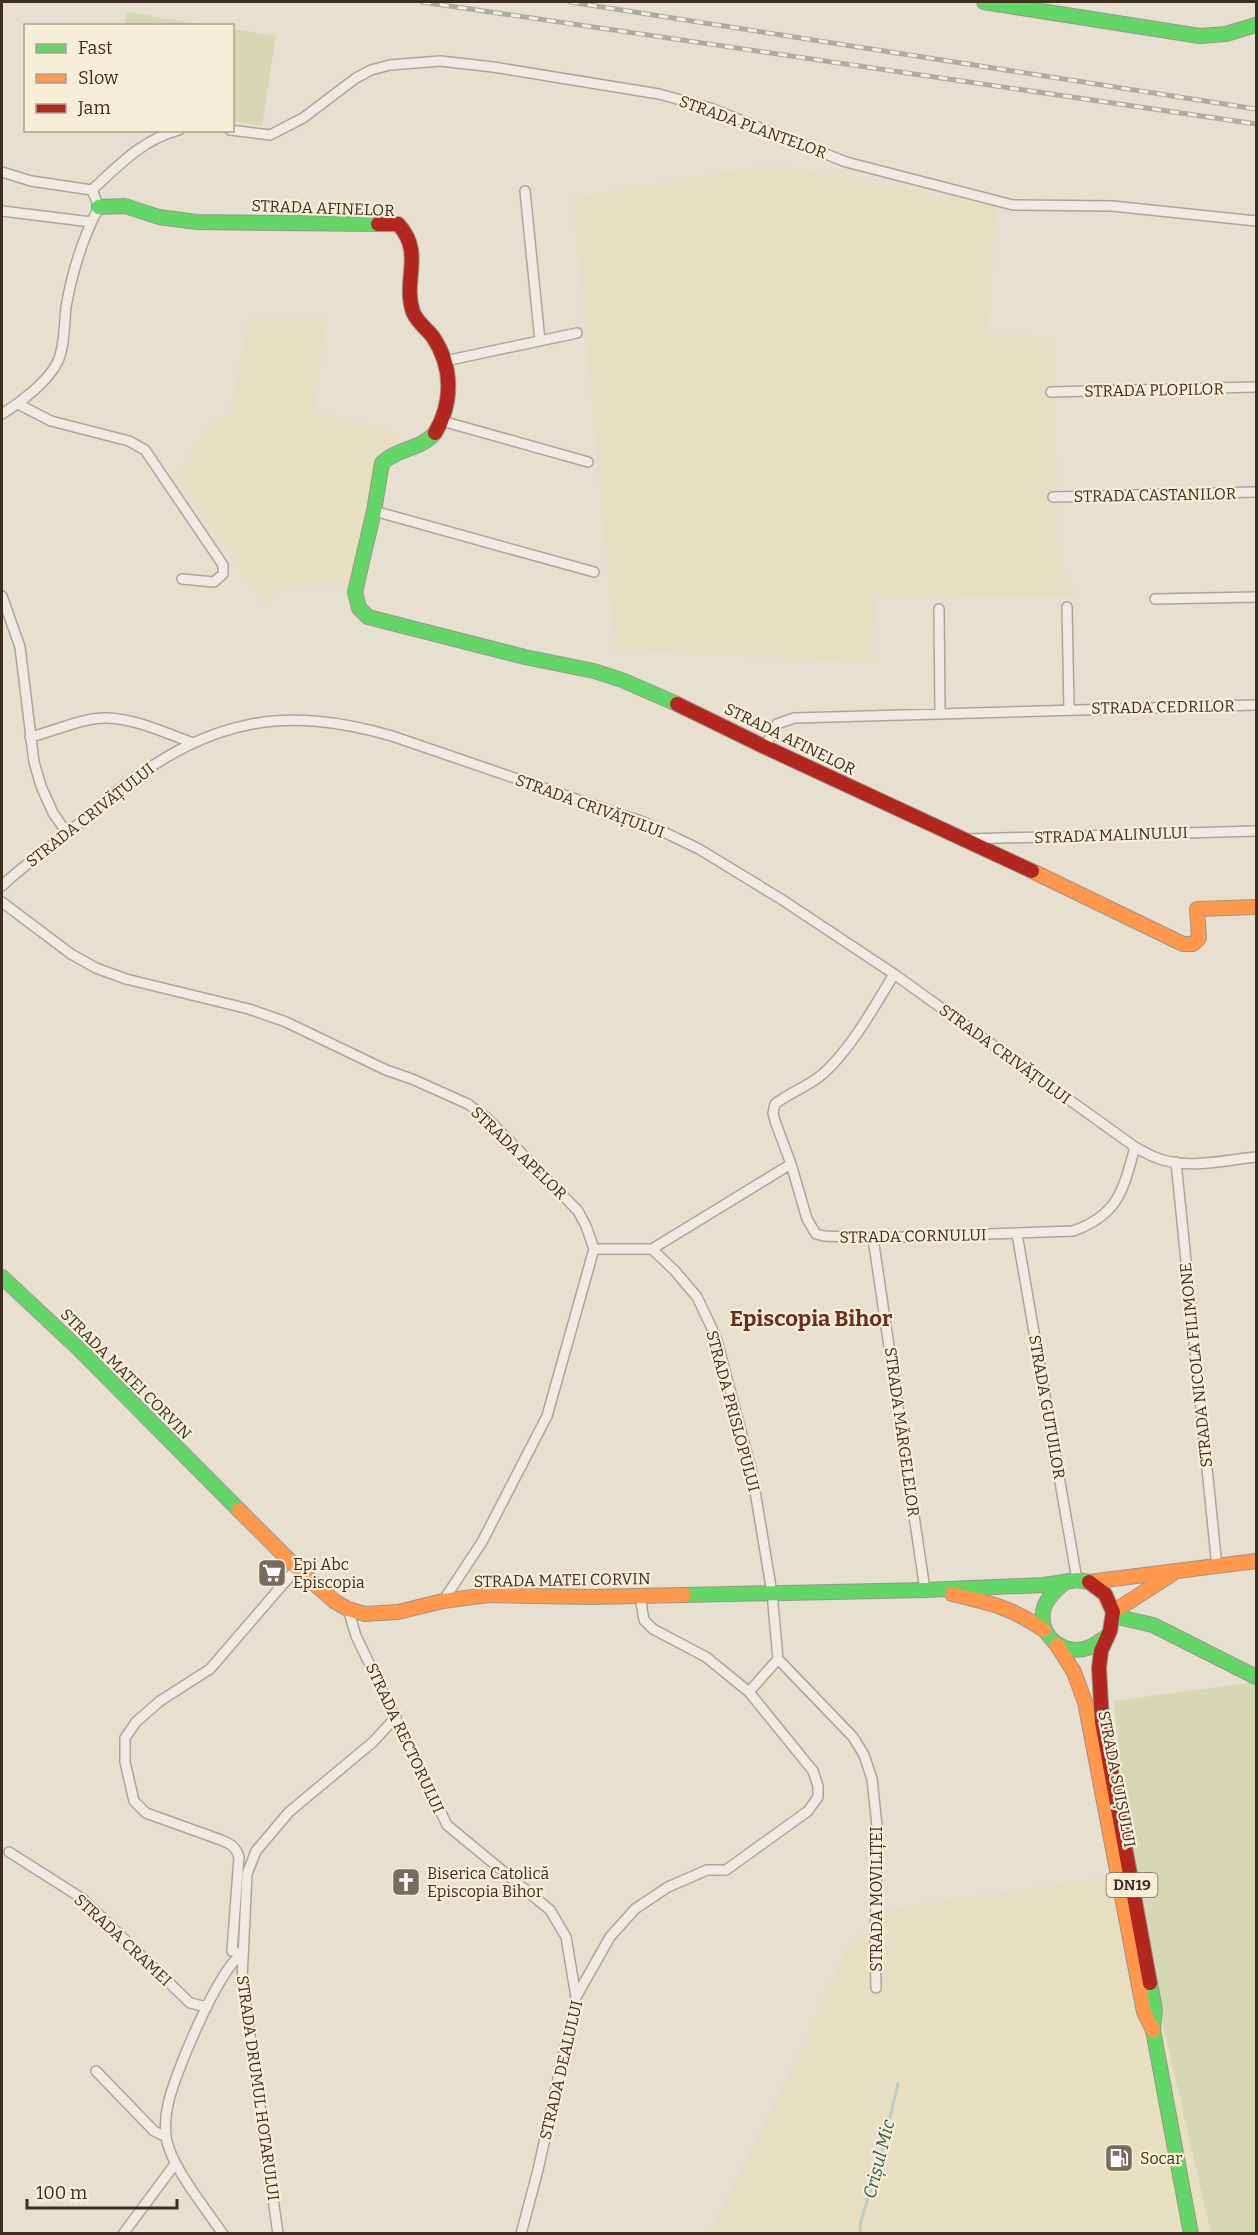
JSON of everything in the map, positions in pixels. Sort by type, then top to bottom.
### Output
[{"type":"main road","points":[[984,2],[1200,36],[1226,34],[1257,25]]},
{"type":"main road","name":"STRADA AFINELOR","points":[[99,207],[125,206],[159,217],[197,222],[398,224],[406,230],[411,242],[414,314],[438,344],[445,361],[449,387],[442,421],[434,434],[417,449],[398,452],[387,457],[382,463],[374,512],[355,592],[359,608],[368,617],[613,677],[695,711],[765,747],[965,839],[1183,944],[1193,944],[1198,938],[1197,909],[1257,907]]},
{"type":"main road","name":"STRADA MATEI CORVIN","points":[[2,1277],[79,1349],[297,1568],[334,1601],[364,1614],[398,1612],[443,1601],[488,1595],[591,1597],[930,1590],[1077,1582],[1257,1561]]},
{"type":"main road","name":"STRADA MATEI CORVIN","points":[[1113,1614],[1148,1587],[1178,1571]]},
{"type":"main road","points":[[1044,1630],[1042,1621],[1045,1602],[1050,1594],[1077,1582],[1105,1594],[1112,1604],[1113,1614],[1152,1625],[1257,1677]]},
{"type":"main road","name":"STRADA MATEI CORVIN","points":[[930,1590],[1002,1606],[1025,1617],[1044,1630]]},
{"type":"main road","name":"DN19","points":[[1107,1637],[1113,1614]]},
{"type":"main road","name":"DN19","points":[[1044,1630],[1057,1644]]},
{"type":"main road","points":[[1057,1644],[1064,1649],[1083,1650],[1107,1637]]},
{"type":"main road","name":"STRADA SUIȘULUI","points":[[1107,1637],[1101,1652],[1099,1668],[1102,1722],[1155,2010],[1153,2030]]},
{"type":"main road","name":"STRADA SUIȘULUI","points":[[1057,1644],[1074,1672],[1085,1702],[1144,2012],[1153,2030],[1191,2234]]},
{"type":"street","name":"STRADA PLANTELOR","points":[[234,130],[270,135],[303,118],[356,78],[371,70],[390,65],[440,61],[659,93],[710,108],[846,162],[1013,205],[1112,206],[1257,221]]},
{"type":"street","points":[[92,190],[134,152],[163,134],[171,132]]},
{"type":"street","points":[[2,172],[41,182],[92,190]]},
{"type":"street","points":[[2,414],[18,404],[53,370],[59,360],[69,291],[91,222],[99,207],[92,190]]},
{"type":"street","points":[[525,191],[540,341]]},
{"type":"street","points":[[2,211],[91,222]]},
{"type":"street","points":[[445,361],[577,333]]},
{"type":"street","name":"STRADA PLOPILOR","points":[[1051,392],[1257,387]]},
{"type":"street","points":[[18,404],[51,421],[129,441],[145,450],[223,565],[223,574],[214,582],[182,579]]},
{"type":"street","points":[[442,421],[588,462]]},
{"type":"street","name":"STRADA CASTANILOR","points":[[1053,497],[1257,492]]},
{"type":"street","points":[[374,512],[594,572]]},
{"type":"street","points":[[2,596],[20,647],[34,762],[41,786],[53,813],[67,833]]},
{"type":"street","points":[[1155,599],[1257,597]]},
{"type":"street","name":"STRADA CEDRILOR","points":[[1067,607],[1069,709]]},
{"type":"street","points":[[939,609],[940,713]]},
{"type":"street","name":"STRADA CEDRILOR","points":[[765,747],[777,724],[794,717],[1257,705]]},
{"type":"street","points":[[30,737],[106,718],[151,727],[193,743]]},
{"type":"street","name":"STRADA CRIVĂȚULUI","points":[[3,883],[120,788],[173,752],[193,743],[241,726],[271,720],[324,721],[359,727],[392,736],[643,822],[699,849],[894,974],[1135,1148],[1158,1159],[1176,1162],[1197,1163],[1257,1157]]},
{"type":"street","name":"STRADA MALINULUI","points":[[965,839],[1257,831]]},
{"type":"street","name":"STRADA APELOR","points":[[2,902],[71,954],[96,968],[126,979],[249,1010],[286,1022],[386,1070],[468,1104],[487,1119],[567,1198],[586,1226],[594,1249]]},
{"type":"street","name":"STRADA CORNULUI","points":[[894,974],[876,1004],[830,1067],[818,1078],[776,1104],[773,1113],[807,1220],[816,1234],[873,1238],[1073,1231],[1091,1224],[1109,1211],[1118,1196],[1135,1148]]},
{"type":"street","name":"STRADA NICOLA FILIMONE","points":[[1176,1162],[1217,1567]]},
{"type":"street","points":[[443,1601],[482,1542],[547,1416],[594,1249],[652,1249],[791,1164]]},
{"type":"street","name":"STRADA GUTUILOR","points":[[1017,1234],[1077,1582]]},
{"type":"street","name":"STRADA MĂRGELELOR","points":[[873,1238],[930,1590]]},
{"type":"street","name":"STRADA PRISLOPULUI","points":[[652,1249],[697,1297],[716,1338],[752,1473],[772,1593]]},
{"type":"street","points":[[242,1954],[232,1951],[231,1946],[235,1924],[239,1857],[237,1850],[232,1845],[146,1813],[139,1807],[134,1801],[125,1762],[125,1738],[136,1722],[160,1701],[210,1669],[297,1568]]},
{"type":"street","points":[[749,1692],[778,1659],[772,1593]]},
{"type":"street","name":"STRADA DEALULUI","points":[[521,2234],[538,2170],[576,1996],[610,1937],[635,1909],[668,1887],[707,1870],[726,1870],[808,1811],[818,1797],[818,1786],[813,1771],[749,1692],[706,1658],[653,1629],[644,1620],[640,1596]]},
{"type":"street","name":"STRADA RECTORULUI","points":[[348,1609],[356,1636],[447,1825],[550,1910],[566,1937],[576,1996]]},
{"type":"street","name":"STRADA MOVILIȚEI","points":[[778,1659],[853,1737],[864,1755],[872,1779],[879,1835],[875,1935],[876,1988]]},
{"type":"street","name":"STRADA DRUMUL HOTARULUI","points":[[278,2234],[242,1980],[247,1874],[256,1851],[289,1812],[373,1742],[396,1717]]},
{"type":"street","name":"STRADA CRAMEI","points":[[9,1852],[83,1899],[190,2002],[207,2007]]},
{"type":"street","points":[[223,2234],[175,2164],[166,2137],[168,2104],[207,2007],[227,1968],[242,1954]]},
{"type":"street","points":[[96,2071],[153,2131],[166,2137]]},
{"type":"street","points":[[123,2234],[175,2164]]},
{"type":"shaded area","points":[[770,165],[996,204],[988,334],[1054,337],[1058,556],[1076,596],[875,597],[874,662],[615,650],[573,198]]},
{"type":"shaded area","points":[[249,317],[328,319],[323,339],[315,410],[397,434],[364,586],[279,587],[266,606],[177,475],[217,418],[229,419]]},
{"type":"shaded area","points":[[1132,1874],[1158,2002],[1211,2233],[709,2234],[785,2082],[846,1951],[889,1909]]},
{"type":"green space","points":[[127,12],[202,24],[124,24]]},
{"type":"green space","points":[[234,29],[276,36],[262,126],[234,121]]},
{"type":"green space","points":[[1256,1682],[1256,2233],[1211,2233],[1158,2002],[1129,1850],[1114,1701]]},
{"type":"waterway","name":"Crișul Mic","points":[[860,2234],[861,2221],[880,2159],[898,2084]]},
{"type":"railway","points":[[422,2],[1256,124]]},
{"type":"railway","points":[[570,2],[1256,109]]},
{"type":"traffic: fast","points":[[984,2],[1200,36],[1226,34],[1256,25]]},
{"type":"traffic: fast","points":[[99,207],[125,206],[159,217],[197,222],[378,224]]},
{"type":"traffic: fast","points":[[435,433],[423,443],[395,454],[382,463],[374,511],[355,592],[359,608],[368,617],[525,657],[594,671],[622,680],[677,704]]},
{"type":"traffic: fast","points":[[2,1277],[79,1349],[239,1510]]},
{"type":"traffic: fast","points":[[684,1595],[925,1590],[1044,1585],[1077,1580],[1089,1582]]},
{"type":"traffic: fast","points":[[1065,1582],[1051,1595],[1044,1607],[1043,1621],[1050,1637],[1056,1643],[1072,1649],[1092,1646],[1106,1637]]},
{"type":"traffic: fast","points":[[1113,1616],[1153,1625],[1256,1677]]},
{"type":"traffic: fast","points":[[1150,1983],[1155,2010],[1153,2030],[1191,2234]]},
{"type":"traffic: slow","points":[[1032,871],[1183,944],[1193,944],[1199,938],[1197,909],[1256,907]]},
{"type":"traffic: slow","points":[[239,1510],[334,1601],[348,1609],[365,1614],[398,1612],[443,1601],[488,1595],[591,1597],[684,1595]]},
{"type":"traffic: slow","points":[[1089,1582],[1256,1561]]},
{"type":"traffic: slow","points":[[1113,1612],[1172,1574]]},
{"type":"traffic: slow","points":[[952,1594],[1000,1607],[1044,1630]]},
{"type":"traffic: slow","points":[[1057,1645],[1074,1672],[1085,1702],[1144,2012],[1153,2030]]},
{"type":"traffic: jam","points":[[378,224],[398,224],[406,235],[412,256],[410,300],[413,312],[433,337],[444,360],[448,397],[435,433]]},
{"type":"traffic: jam","points":[[677,704],[1032,871]]},
{"type":"traffic: jam","points":[[1089,1582],[1105,1594],[1113,1612],[1110,1631],[1101,1651],[1099,1668],[1102,1722],[1150,1983]]},
{"type":"place","name":"Epi Abc Episcopia","points":[[272,1573]]},
{"type":"place","name":"Biserica Catolică Episcopia Bihor","points":[[406,1882]]},
{"type":"place","name":"Socar","points":[[1119,2158]]},
{"type":"district","name":"Episcopia Bihor","points":[[811,1318]]}]
